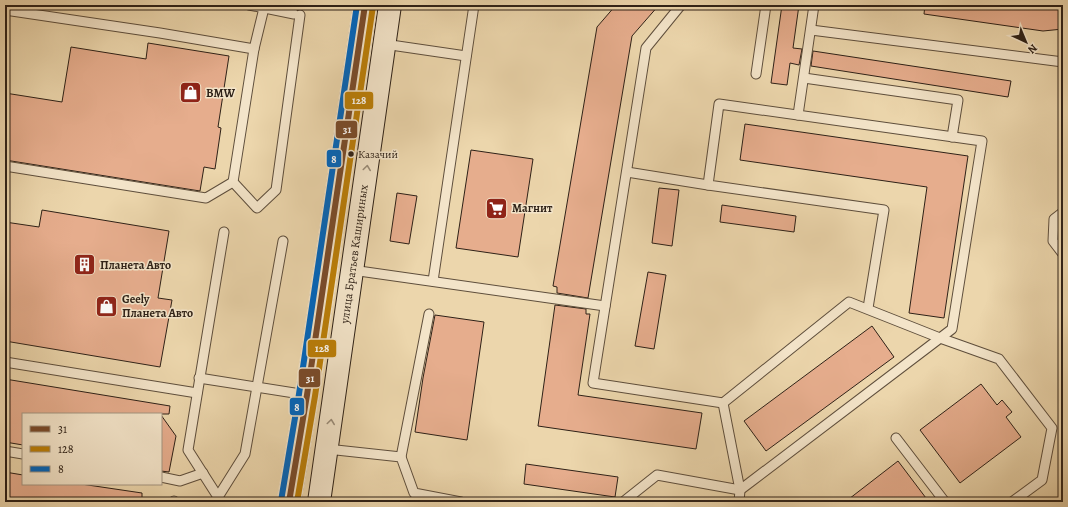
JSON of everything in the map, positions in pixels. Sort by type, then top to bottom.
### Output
[{"type":"main road","points":[[289,502],[365,5]]},
{"type":"main road","name":"улица Братьев Кашириных","points":[[319,502],[390,5]]},
{"type":"lane","points":[[233,182],[257,208],[276,190],[297,14],[249,5]]},
{"type":"lane","points":[[433,281],[474,5]]},
{"type":"lane","points":[[682,5],[646,48],[593,383],[723,403],[849,302],[868,308],[940,338],[999,359],[1052,428],[1042,480],[1012,502]]},
{"type":"lane","points":[[756,74],[766,5]]},
{"type":"lane","points":[[798,115],[814,5]]},
{"type":"lane","points":[[233,182],[254,49],[264,8]]},
{"type":"lane","points":[[5,10],[254,49]]},
{"type":"lane","points":[[811,30],[1063,62]]},
{"type":"lane","points":[[384,44],[466,56]]},
{"type":"lane","points":[[804,78],[958,100],[952,137]]},
{"type":"lane","points":[[623,502],[656,475],[740,490],[952,329],[982,142],[719,104],[708,184]]},
{"type":"lane","points":[[5,166],[206,198],[233,182]]},
{"type":"lane","points":[[626,172],[884,210],[868,308]]},
{"type":"lane","points":[[1063,212],[1054,219],[1053,242],[1063,254]]},
{"type":"lane","points":[[224,232],[188,450],[218,496],[245,454],[283,241]]},
{"type":"lane","points":[[352,270],[605,306]]},
{"type":"lane","points":[[428,314],[401,457],[414,493],[461,502]]},
{"type":"lane","points":[[5,362],[197,393]]},
{"type":"lane","points":[[199,378],[306,395]]},
{"type":"lane","points":[[723,403],[740,490],[739,502]]},
{"type":"lane","points":[[896,438],[945,502]]},
{"type":"lane","points":[[327,449],[401,457]]},
{"type":"lane","points":[[5,451],[22,454]]},
{"type":"lane","points":[[162,477],[180,480],[203,473]]},
{"type":"building","points":[[616,5],[659,5],[632,36],[588,298],[557,293],[557,287],[553,286],[597,27]]},
{"type":"building","points":[[782,5],[799,5],[793,48],[802,49],[799,65],[790,63],[787,85],[771,83]]},
{"type":"building","points":[[925,5],[1063,5],[1063,29],[1043,31],[924,14]]},
{"type":"building","points":[[148,43],[229,56],[218,127],[221,128],[215,169],[204,167],[200,191],[5,160],[5,93],[62,102],[71,47],[146,59]]},
{"type":"building","points":[[813,51],[1011,81],[1008,97],[811,66]]},
{"type":"building","points":[[745,124],[968,156],[944,318],[909,313],[927,187],[740,160]]},
{"type":"building","points":[[471,150],[533,159],[518,257],[456,248]]},
{"type":"building","points":[[659,188],[679,190],[672,246],[652,243]]},
{"type":"building","points":[[397,193],[417,196],[409,244],[390,241]]},
{"type":"building","points":[[722,205],[796,216],[794,232],[720,222]]},
{"type":"building","name":"Планета Авто","points":[[42,210],[169,231],[158,298],[172,300],[160,367],[5,341],[5,222],[39,227]]},
{"type":"building","points":[[648,272],[666,275],[654,349],[635,346]]},
{"type":"building","points":[[555,305],[586,309],[586,314],[590,314],[578,395],[702,413],[696,449],[538,426]]},
{"type":"building","points":[[435,315],[484,322],[467,440],[415,432],[423,378]]},
{"type":"building","points":[[872,326],[894,357],[766,451],[744,421]]},
{"type":"building","points":[[5,379],[170,406],[169,414],[22,413],[22,445],[5,442]]},
{"type":"building","points":[[981,384],[997,405],[1002,400],[1012,412],[1006,417],[1021,437],[960,483],[920,430]]},
{"type":"building","points":[[162,416],[176,436],[169,472],[162,471]]},
{"type":"building","points":[[898,461],[929,502],[845,502]]},
{"type":"building","points":[[526,464],[618,477],[615,497],[524,484]]},
{"type":"building","points":[[5,472],[22,475],[22,485],[88,485],[142,493],[142,502],[5,502]]},
{"type":"transit line","name":"8","points":[[281,501],[299,394],[357,5]]},
{"type":"transit line","name":"31","points":[[289,502],[307,395],[365,5]]},
{"type":"transit line","name":"128","points":[[297,502],[315,396],[373,6]]},
{"type":"place","name":"BMW","points":[[190,93]]},
{"type":"place","name":"Казачий","points":[[351,154]]},
{"type":"place","name":"Магнит","points":[[497,208]]},
{"type":"place","name":"Планета Авто","points":[[84,265]]},
{"type":"place","name":"Geely Планета Авто","points":[[106,306]]}]
